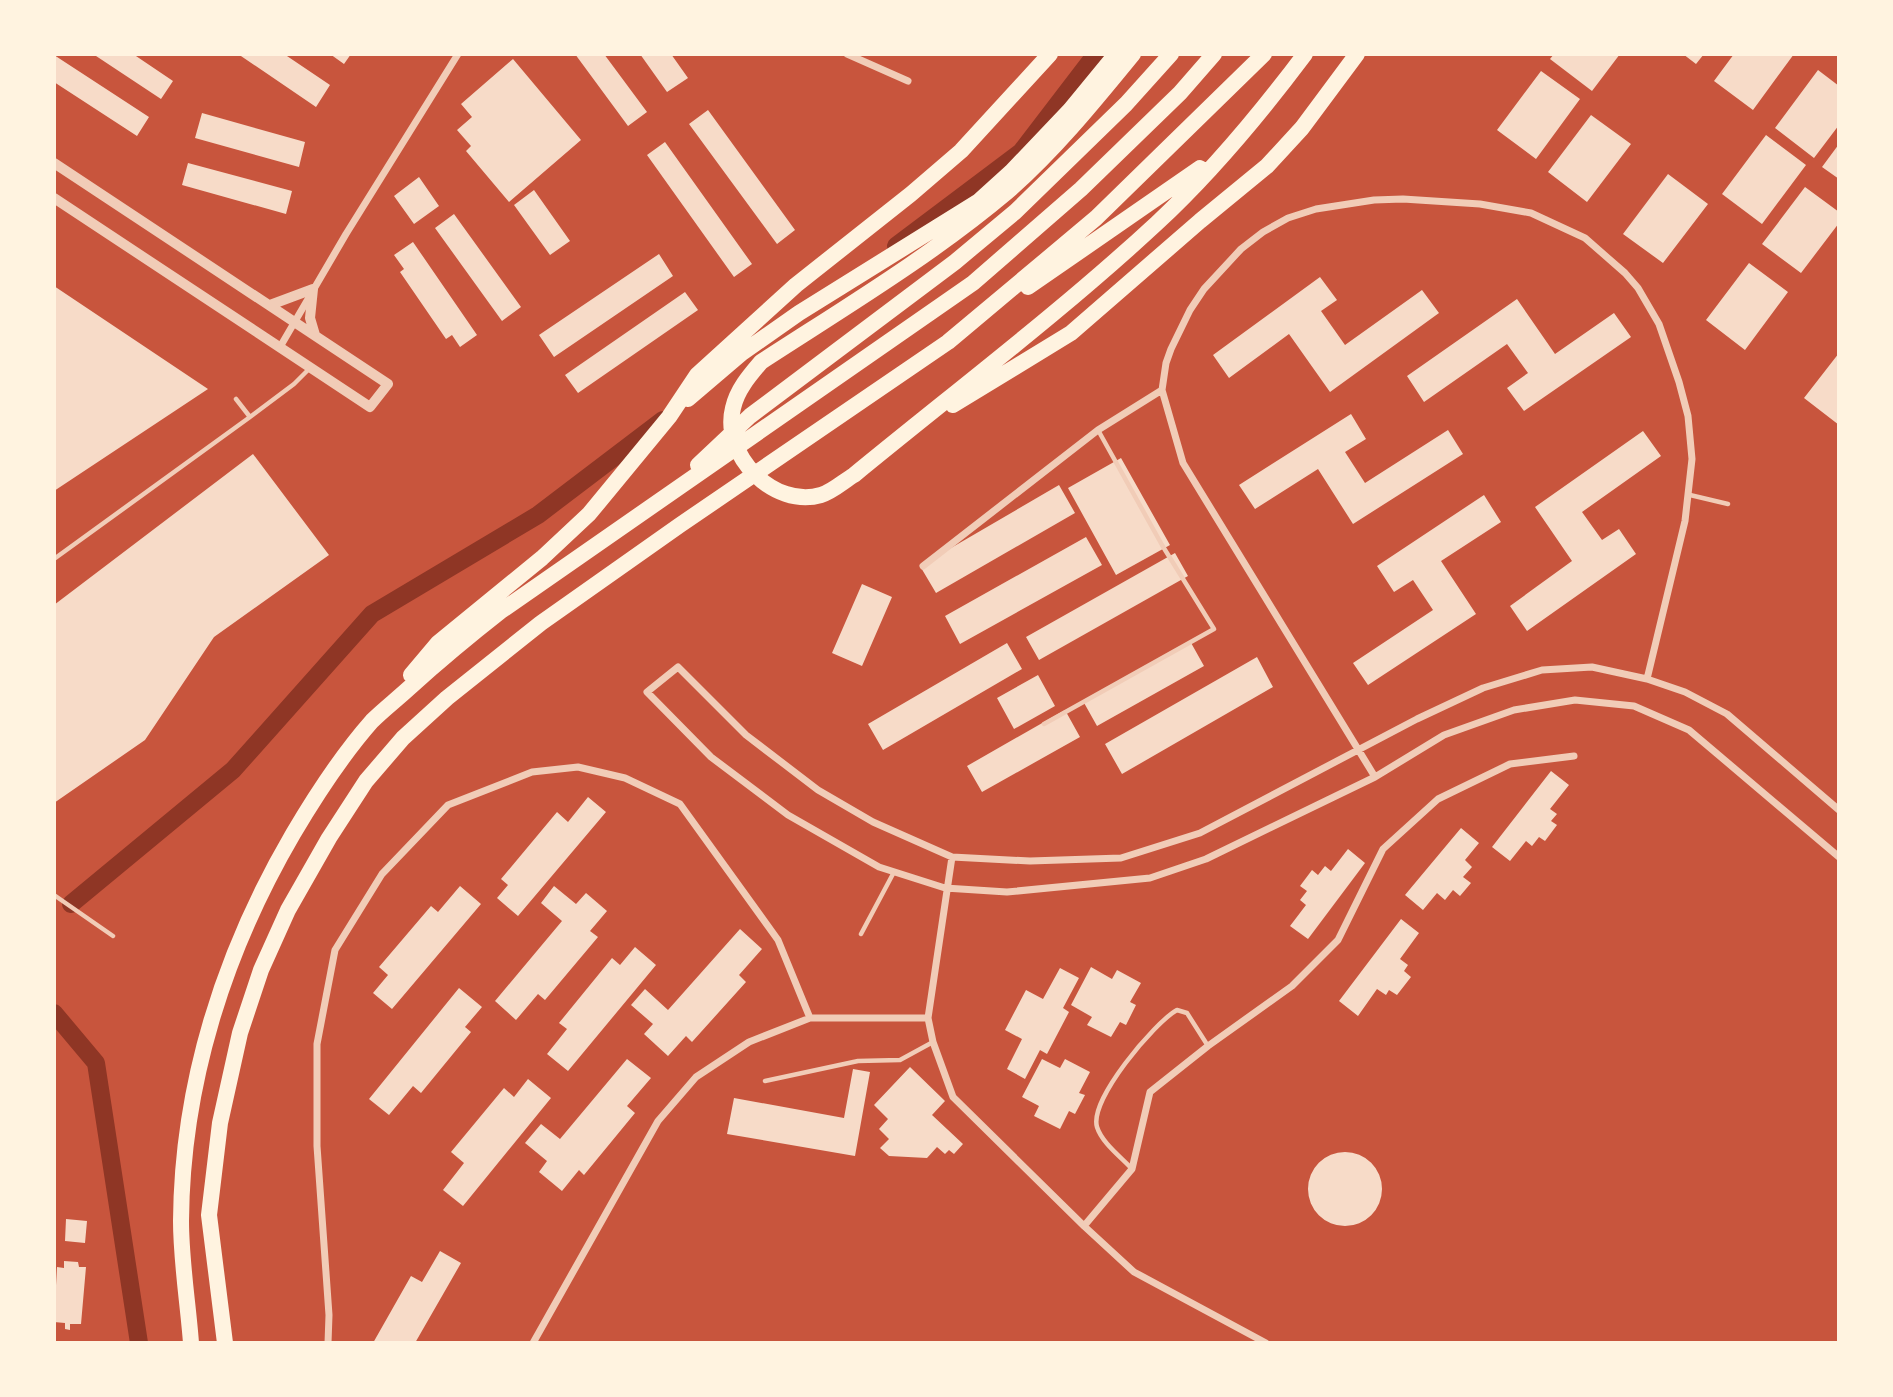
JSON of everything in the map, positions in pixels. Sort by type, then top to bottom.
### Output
[{"type":"highway","points":[[191,1343],[181,1223],[186,1138],[203,1044],[231,960],[266,880],[309,808],[350,748],[438,643],[542,558],[589,514],[668,417],[697,375],[796,285],[961,152],[1049,54]]},
{"type":"highway","points":[[668,417],[705,383],[776,329],[979,201],[1011,172],[1070,110],[1116,54]]},
{"type":"highway","points":[[1133,54],[1087,111],[1008,191],[964,226],[761,362],[744,382],[732,409],[733,438],[745,464],[768,485],[792,497],[822,495],[854,475],[1094,279],[1159,221],[1224,155],[1306,54]]},
{"type":"highway","points":[[661,500],[750,416],[955,262],[1015,212],[1077,153],[1171,54]]},
{"type":"highway","points":[[374,720],[501,611],[973,284],[1081,189],[1180,93],[1214,54]]},
{"type":"highway","points":[[948,342],[1096,218],[1264,54]]},
{"type":"highway","points":[[225,1343],[209,1215],[220,1123],[240,1032],[261,970],[288,910],[329,838],[366,781],[403,738],[438,706],[541,623],[1208,163],[1306,54]]},
{"type":"highway","points":[[898,439],[1071,333],[1267,166],[1302,128],[1357,54]]},
{"type":"street","points":[[279,347],[458,54]]},
{"type":"street","points":[[847,54],[908,81]]},
{"type":"street","points":[[54,163],[388,384],[370,407],[54,198]]},
{"type":"street","points":[[1375,777],[1183,463],[1162,390],[1171,349],[1190,310],[1204,289],[1241,249],[1288,218],[1316,209],[1374,200],[1403,199],[1480,204],[1531,213],[1585,238],[1625,273],[1650,305],[1679,382],[1688,416],[1692,459],[1690,495],[1647,679]]},
{"type":"street","points":[[270,305],[313,289]]},
{"type":"street","points":[[313,289],[310,318],[315,335]]},
{"type":"street","points":[[923,566],[1098,430],[1162,390]]},
{"type":"street","points":[[1839,810],[1727,714],[1685,692],[1647,679],[1592,667],[1542,670],[1483,688],[1417,719],[1200,833],[1121,858],[1030,861],[952,857],[873,822],[818,790],[746,735],[678,667],[647,692],[711,757],[788,815],[879,867],[946,888],[1007,892],[1150,878],[1206,859],[1375,777],[1444,735],[1514,709],[1576,700],[1634,706],[1689,730],[1839,857]]},
{"type":"street","points":[[1084,1226],[1132,1169],[1150,1092],[1208,1046],[1292,986],[1338,940],[1383,849],[1438,799],[1510,764],[1574,757]]},
{"type":"street","points":[[328,1343],[317,1146],[317,1044],[335,950],[382,874],[448,805],[531,772],[578,767],[625,778],[680,804],[778,940],[810,1018]]},
{"type":"street","points":[[952,857],[928,1018],[933,1042],[953,1097],[1134,1272],[1266,1343]]},
{"type":"street","points":[[533,1343],[659,1121],[696,1077],[749,1042],[810,1018],[928,1018]]},
{"type":"lane","points":[[54,559],[294,384],[310,367]]},
{"type":"lane","points":[[236,399],[250,417]]},
{"type":"lane","points":[[1044,724],[1214,629],[1162,545],[1098,430]]},
{"type":"lane","points":[[1690,495],[1728,504]]},
{"type":"lane","points":[[861,934],[894,872]]},
{"type":"lane","points":[[54,895],[113,936]]},
{"type":"lane","points":[[1132,1169],[1106,1142],[1097,1126],[1099,1107],[1129,1057],[1164,1017],[1177,1010],[1187,1013],[1208,1046]]},
{"type":"lane","points":[[765,1081],[858,1061],[900,1060],[933,1042]]},
{"type":"building","points":[[93,54],[133,54],[173,81],[161,99]]},
{"type":"building","points":[[238,54],[284,54],[330,85],[316,107]]},
{"type":"building","points":[[330,54],[351,54],[344,64]]},
{"type":"building","points":[[575,54],[604,54],[647,112],[628,126]]},
{"type":"building","points":[[640,54],[671,54],[688,78],[667,92]]},
{"type":"building","points":[[1554,54],[1620,54],[1592,91],[1550,59]]},
{"type":"building","points":[[1683,54],[1704,54],[1696,64]]},
{"type":"building","points":[[1734,54],[1794,54],[1753,110],[1714,81]]},
{"type":"building","points":[[54,55],[149,117],[137,136],[54,82]]},
{"type":"building","points":[[513,59],[581,140],[509,202],[466,151],[471,146],[457,130],[472,117],[461,104]]},
{"type":"building","points":[[1818,70],[1839,86],[1839,125],[1814,158],[1775,128]]},
{"type":"building","points":[[1541,71],[1580,99],[1536,159],[1497,130]]},
{"type":"building","points":[[708,110],[795,230],[777,244],[689,124]]},
{"type":"building","points":[[202,113],[305,142],[299,167],[195,138]]},
{"type":"building","points":[[1591,115],[1631,144],[1587,202],[1548,172]]},
{"type":"building","points":[[1766,135],[1806,165],[1762,224],[1722,194]]},
{"type":"building","points":[[665,142],[752,264],[734,277],[647,155]]},
{"type":"building","points":[[1839,144],[1839,179],[1822,167]]},
{"type":"building","points":[[188,163],[292,191],[286,214],[182,185]]},
{"type":"building","points":[[1668,174],[1708,204],[1663,263],[1623,234]]},
{"type":"building","points":[[419,177],[439,206],[414,224],[394,196]]},
{"type":"building","points":[[1805,187],[1839,212],[1839,223],[1801,273],[1762,244]]},
{"type":"building","points":[[534,190],[570,241],[550,255],[514,205]]},
{"type":"building","points":[[454,214],[521,307],[502,321],[435,228]]},
{"type":"building","points":[[413,242],[477,335],[460,347],[452,335],[446,339],[400,272],[404,269],[394,255]]},
{"type":"building","points":[[659,254],[673,276],[554,357],[539,335]]},
{"type":"building","points":[[1749,263],[1788,292],[1745,350],[1706,320]]},
{"type":"building","points":[[1320,277],[1337,300],[1321,311],[1345,345],[1422,290],[1439,313],[1330,392],[1289,334],[1229,378],[1213,355]]},
{"type":"building","points":[[54,286],[208,389],[54,491]]},
{"type":"building","points":[[685,292],[698,310],[578,393],[565,375]]},
{"type":"building","points":[[1517,299],[1555,354],[1614,313],[1631,337],[1524,411],[1507,388],[1528,373],[1507,344],[1424,402],[1407,376]]},
{"type":"building","points":[[1839,353],[1839,425],[1804,398]]},
{"type":"building","points":[[1351,414],[1366,439],[1345,452],[1365,483],[1448,430],[1463,454],[1353,524],[1318,469],[1255,509],[1239,485]]},
{"type":"building","points":[[1643,431],[1661,456],[1582,512],[1602,540],[1619,529],[1636,554],[1527,631],[1510,606],[1572,561],[1535,507]]},
{"type":"building","points":[[253,454],[329,555],[214,637],[145,740],[54,803],[54,605]]},
{"type":"building","points":[[1121,458],[1170,545],[1116,575],[1068,488]]},
{"type":"building","points":[[1059,485],[1075,513],[936,593],[920,566]]},
{"type":"building","points":[[1484,495],[1501,522],[1441,561],[1476,614],[1368,685],[1353,663],[1433,610],[1413,580],[1394,592],[1377,566]]},
{"type":"building","points":[[1086,537],[1102,565],[960,644],[945,616]]},
{"type":"building","points":[[1175,553],[1188,576],[1039,660],[1026,637]]},
{"type":"building","points":[[862,584],[892,597],[862,666],[832,653]]},
{"type":"building","points":[[1190,641],[1204,666],[1097,726],[1083,701]]},
{"type":"building","points":[[1007,643],[1022,669],[883,750],[868,724]]},
{"type":"building","points":[[1257,657],[1273,687],[1122,774],[1105,744]]},
{"type":"building","points":[[1038,675],[1055,706],[1014,729],[997,698]]},
{"type":"building","points":[[1065,710],[1080,737],[982,792],[967,766]]},
{"type":"building","points":[[1551,771],[1569,785],[1550,809],[1557,814],[1551,821],[1557,825],[1545,841],[1539,837],[1532,846],[1526,841],[1510,861],[1492,847]]},
{"type":"building","points":[[588,797],[606,812],[518,916],[497,898],[508,885],[501,879],[557,812],[568,822]]},
{"type":"building","points":[[1461,828],[1479,843],[1465,860],[1472,867],[1463,877],[1471,883],[1460,896],[1453,890],[1445,900],[1437,893],[1423,910],[1405,895]]},
{"type":"building","points":[[1348,849],[1365,863],[1308,939],[1290,926],[1306,905],[1300,900],[1307,891],[1300,886],[1312,870],[1318,875],[1325,866],[1331,871]]},
{"type":"building","points":[[460,886],[481,904],[392,1009],[373,993],[388,975],[379,967],[431,906],[438,912]]},
{"type":"building","points":[[554,886],[576,904],[586,893],[607,911],[590,931],[598,937],[545,1000],[538,994],[516,1020],[495,1001],[562,921],[541,903]]},
{"type":"building","points":[[1401,919],[1419,933],[1400,959],[1408,965],[1404,971],[1411,977],[1397,995],[1389,990],[1386,995],[1377,989],[1358,1016],[1339,1001]]},
{"type":"building","points":[[740,929],[762,949],[739,975],[746,982],[692,1042],[686,1036],[668,1056],[644,1034],[653,1024],[631,1005],[645,989],[668,1010]]},
{"type":"building","points":[[635,947],[656,965],[568,1071],[547,1054],[567,1029],[559,1023],[612,958],[620,965]]},
{"type":"building","points":[[1091,967],[1112,979],[1117,970],[1141,983],[1130,1002],[1136,1005],[1126,1025],[1120,1022],[1111,1037],[1087,1025],[1092,1017],[1071,1005]]},
{"type":"building","points":[[1060,968],[1079,978],[1063,1008],[1069,1012],[1047,1054],[1040,1050],[1025,1079],[1007,1069],[1022,1039],[1005,1030],[1026,990],[1043,999]]},
{"type":"building","points":[[459,988],[482,1007],[465,1027],[471,1032],[421,1093],[413,1086],[389,1115],[369,1099]]},
{"type":"building","points":[[627,1059],[651,1078],[627,1106],[635,1113],[584,1175],[579,1170],[562,1191],[539,1172],[547,1161],[525,1143],[541,1124],[560,1139]]},
{"type":"building","points":[[1042,1059],[1060,1068],[1065,1059],[1090,1072],[1079,1093],[1085,1095],[1075,1114],[1069,1111],[1060,1129],[1034,1116],[1039,1106],[1022,1097]]},
{"type":"building","points":[[910,1067],[945,1101],[932,1115],[963,1144],[954,1154],[949,1150],[945,1154],[937,1147],[927,1158],[889,1156],[880,1148],[889,1139],[879,1129],[888,1119],[874,1105]]},
{"type":"building","points":[[853,1069],[870,1072],[855,1156],[727,1134],[734,1098],[844,1118]]},
{"type":"building","points":[[528,1079],[551,1098],[463,1206],[443,1190],[464,1163],[451,1152],[504,1088],[514,1097]]},
{"type":"building","points":[[1345,1152],[1366,1158],[1376,1168],[1382,1189],[1376,1210],[1366,1220],[1345,1226],[1324,1220],[1314,1210],[1308,1189],[1314,1168],[1324,1158]]},
{"type":"building","points":[[66,1219],[87,1221],[85,1243],[65,1241]]},
{"type":"building","points":[[440,1251],[461,1263],[415,1343],[373,1343],[411,1276],[422,1282]]},
{"type":"building","points":[[64,1261],[78,1262],[79,1267],[86,1267],[81,1324],[70,1324],[70,1330],[65,1329],[65,1323],[54,1322],[57,1267],[64,1268]]},
{"type":"waterway","points":[[896,246],[1021,152],[1096,54]]},
{"type":"waterway","points":[[71,904],[233,770],[372,614],[538,515],[663,420]]},
{"type":"waterway","points":[[54,1013],[96,1063],[139,1343]]}]
